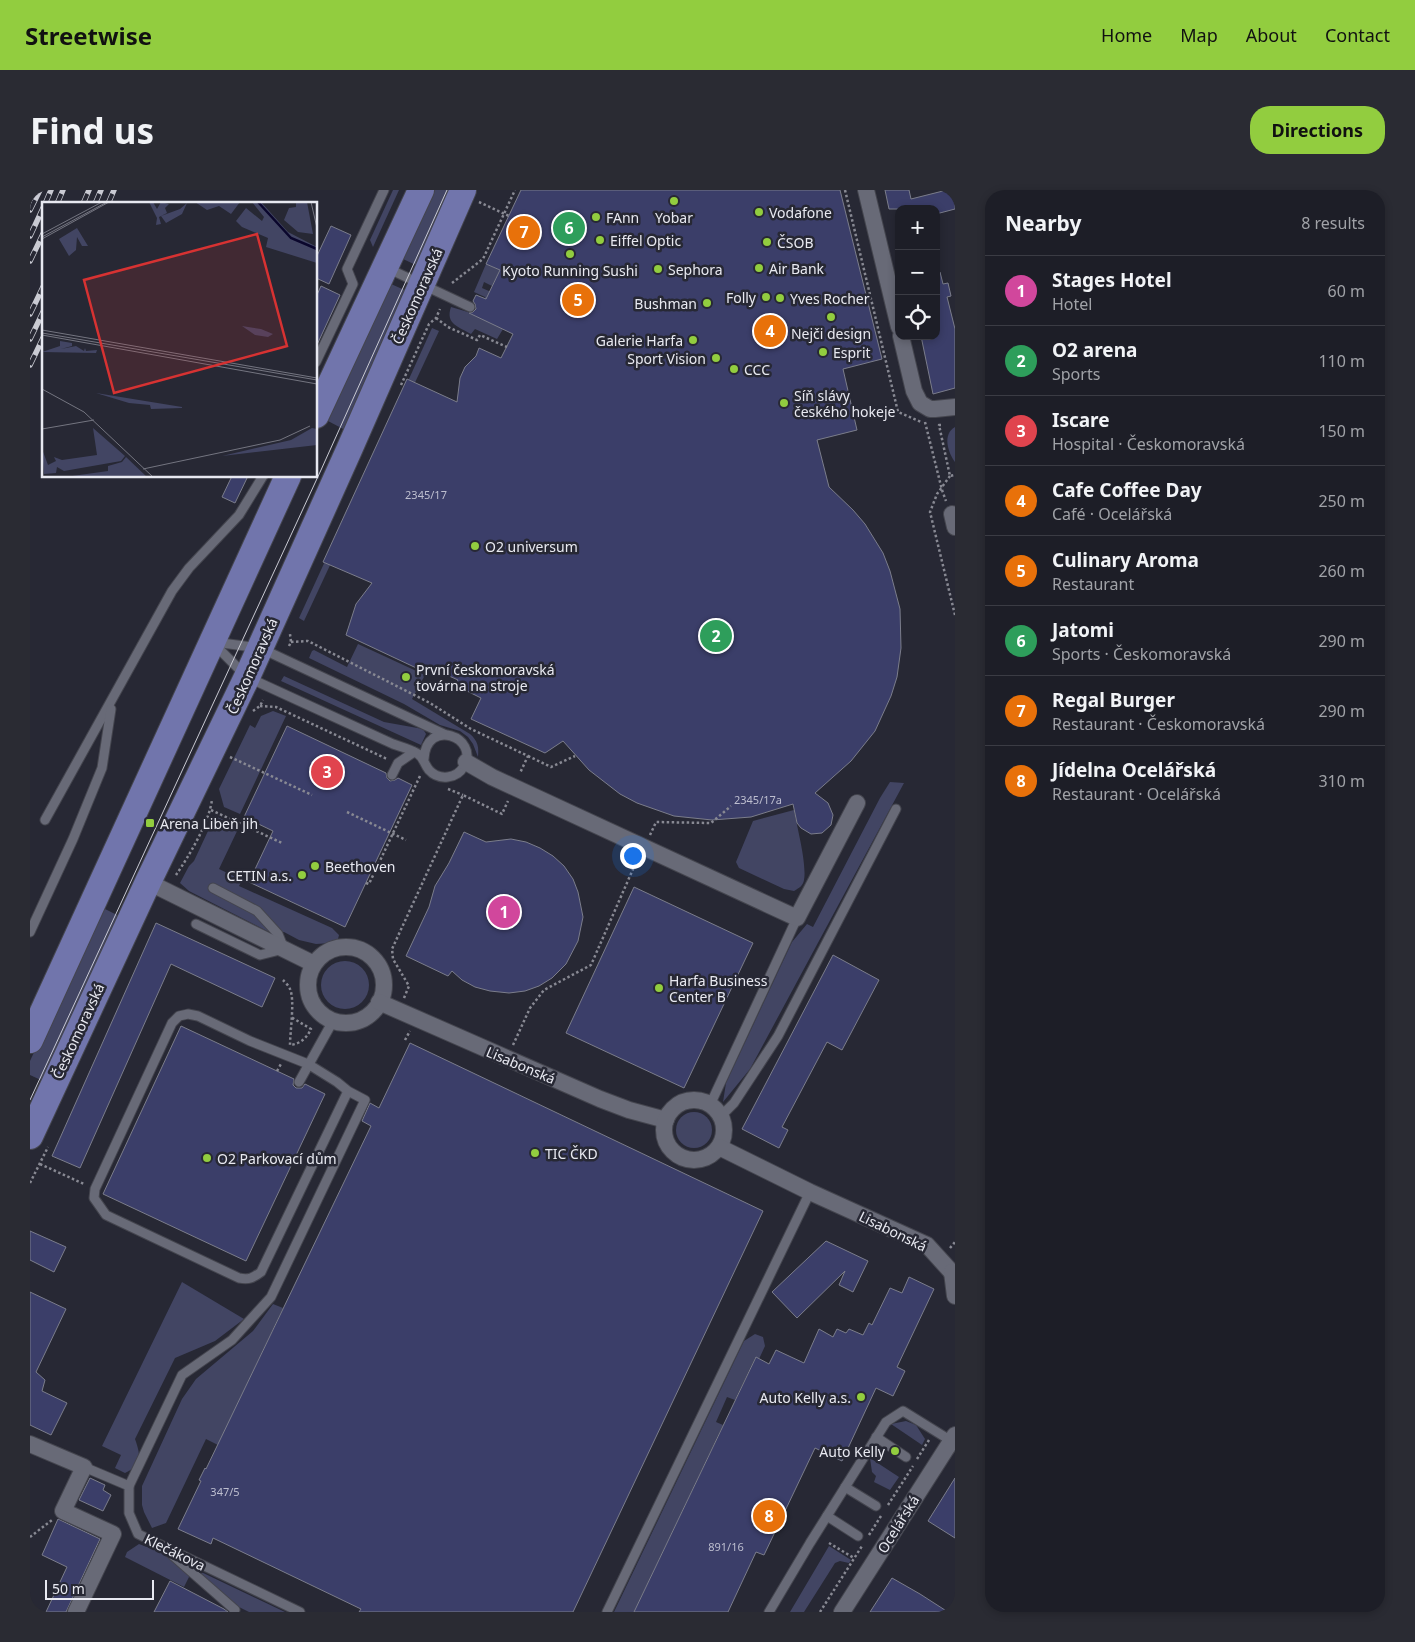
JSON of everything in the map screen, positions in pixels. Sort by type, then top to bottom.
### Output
[{"type":"main road","points":[[318,410],[421,190]]},
{"type":"main road","name":"Českomoravská","points":[[30,1136],[41,1103],[247,677],[422,284],[470,196]]},
{"type":"main road","points":[[30,1040],[211,642],[270,486]]},
{"type":"street","points":[[866,190],[895,311]]},
{"type":"street","points":[[902,340],[914,391],[920,403],[930,409],[955,407]]},
{"type":"street","points":[[466,762],[492,777],[797,918],[857,803]]},
{"type":"street","points":[[148,882],[314,964]]},
{"type":"street","points":[[336,948],[352,948],[363,951],[376,963],[383,979],[383,991],[379,1002],[373,1011],[364,1018],[354,1022],[343,1023],[333,1021],[319,1011],[310,997],[309,974],[314,964],[322,956],[336,948]]},
{"type":"street","name":"Lisabonská","points":[[379,1002],[600,1099],[629,1110],[666,1120]]},
{"type":"street","points":[[693,1100],[702,1101],[716,1110],[724,1131],[719,1146],[706,1158],[689,1160],[681,1157],[668,1145],[664,1128],[666,1120],[677,1106],[693,1100]]},
{"type":"street","name":"Lisabonská","points":[[719,1146],[810,1192],[927,1245],[954,1274],[955,1296]]},
{"type":"street","name":"Ocelářská","points":[[842,1612],[954,1440]]},
{"type":"street","points":[[30,1444],[84,1467],[63,1511],[113,1534],[76,1612]]},
{"type":"lane","points":[[318,358],[353,284],[347,270],[384,190]]},
{"type":"lane","points":[[385,267],[470,307]]},
{"type":"lane","points":[[45,820],[172,591],[189,568],[239,515],[270,486]]},
{"type":"lane","points":[[211,642],[260,648],[444,734],[456,737],[464,745],[466,762],[455,775],[443,777],[432,773],[425,764],[424,752],[431,739],[444,734]]},
{"type":"lane","points":[[211,642],[247,677],[424,758]]},
{"type":"lane","points":[[30,932],[73,839],[102,768],[111,703]]},
{"type":"lane","points":[[393,744],[398,763]]},
{"type":"lane","points":[[392,775],[398,763],[414,752]]},
{"type":"lane","points":[[716,1110],[734,1103],[778,1036],[896,809]]},
{"type":"lane","points":[[196,924],[260,955],[284,949],[278,934],[257,911],[213,888]]},
{"type":"lane","points":[[716,1110],[797,918]]},
{"type":"lane","points":[[84,1467],[129,1486],[182,1375],[232,1340],[271,1297],[365,1100],[308,1064],[250,1041],[198,1016],[188,1014],[179,1016],[172,1024],[95,1189],[94,1198],[106,1215],[240,1278],[248,1280],[261,1272],[348,1091]]},
{"type":"lane","points":[[299,1082],[333,1021]]},
{"type":"lane","points":[[607,1612],[810,1192]]},
{"type":"lane","points":[[769,1612],[886,1422],[903,1411],[935,1431],[954,1440]]},
{"type":"lane","points":[[876,1437],[906,1457]]},
{"type":"lane","name":"Klečákova","points":[[129,1486],[130,1513],[138,1534],[300,1612]]},
{"type":"lane","points":[[845,1486],[876,1506]]},
{"type":"lane","points":[[827,1516],[858,1536]]},
{"type":"lane","points":[[161,1545],[235,1610],[234,1612]]},
{"type":"path","points":[[452,283],[483,259],[515,190]]},
{"type":"path","points":[[845,190],[886,358]]},
{"type":"path","points":[[470,196],[509,216]]},
{"type":"path","points":[[436,318],[448,327],[477,340],[480,335],[507,347]]},
{"type":"path","points":[[925,423],[941,489]]},
{"type":"path","points":[[944,424],[939,425],[950,476]]},
{"type":"path","points":[[955,475],[950,476],[941,489],[932,504],[930,512],[955,616]]},
{"type":"path","points":[[291,642],[308,642],[430,703],[471,729],[551,767],[575,756]]},
{"type":"path","points":[[260,706],[276,708],[428,778]]},
{"type":"path","points":[[229,756],[312,796]]},
{"type":"path","points":[[441,785],[502,814],[528,756]]},
{"type":"path","points":[[366,883],[369,884],[421,775]]},
{"type":"path","points":[[399,1010],[409,986],[392,958],[392,949],[463,795]]},
{"type":"path","points":[[507,1059],[530,1008],[544,990],[591,965],[636,862],[656,822],[711,823],[732,806]]},
{"type":"path","points":[[211,810],[282,843]]},
{"type":"path","points":[[347,812],[406,840]]},
{"type":"path","points":[[283,980],[290,989],[290,1045],[293,1045],[303,1040],[311,1029],[291,1017]]},
{"type":"path","points":[[40,1164],[95,1189]]},
{"type":"path","points":[[950,1248],[955,1242]]},
{"type":"path","points":[[820,1612],[935,1431]]},
{"type":"path","points":[[30,1537],[63,1511]]},
{"type":"path","points":[[829,1543],[854,1558]]},
{"type":"shaded area","points":[[393,190],[399,190],[373,247],[370,240]]},
{"type":"shaded area","points":[[435,190],[453,190],[418,266],[403,259]]},
{"type":"shaded area","points":[[486,264],[500,270],[492,286],[484,282],[482,288],[498,295],[521,316],[474,292]]},
{"type":"shaded area","points":[[391,284],[409,292],[347,431],[328,421]]},
{"type":"shaded area","points":[[451,307],[468,312],[503,329],[497,339],[475,329],[471,334],[454,324],[450,317]]},
{"type":"shaded area","points":[[432,328],[439,331],[405,404],[399,401]]},
{"type":"shaded area","points":[[955,427],[955,462],[948,449],[947,439],[951,430]]},
{"type":"shaded area","points":[[332,546],[338,548],[304,621],[299,618]]},
{"type":"shaded area","points":[[358,644],[425,675],[412,699],[470,734],[477,744],[478,757],[473,744],[460,731],[440,725],[404,704],[309,658],[314,650],[347,667]]},
{"type":"shaded area","points":[[284,676],[384,722],[423,729],[426,734],[421,745],[281,681]]},
{"type":"shaded area","points":[[273,711],[286,716],[240,814],[224,807],[219,789],[250,725],[255,728],[261,716]]},
{"type":"shaded area","points":[[890,782],[904,783],[750,1069],[723,1102],[726,1083],[792,942],[807,924],[813,927]]},
{"type":"shaded area","points":[[794,810],[805,873],[803,884],[794,891],[784,889],[739,868],[736,862],[753,821]]},
{"type":"shaded area","points":[[215,816],[239,827],[219,869],[242,880],[239,886],[332,928],[339,935],[338,939],[331,943],[316,944],[299,940],[284,932],[267,931],[189,891],[180,883],[189,866],[194,861]]},
{"type":"shaded area","points":[[101,907],[119,916],[43,1081],[30,1075],[30,1061]]},
{"type":"shaded area","points":[[345,961],[354,963],[362,968],[367,976],[369,985],[367,994],[362,1002],[354,1007],[345,1009],[336,1007],[328,1002],[323,994],[321,985],[323,976],[328,968],[336,963]]},
{"type":"shaded area","points":[[694,1112],[701,1113],[707,1117],[711,1123],[711,1137],[707,1143],[701,1147],[694,1148],[687,1147],[681,1143],[677,1137],[676,1130],[677,1123],[681,1117],[687,1113]]},
{"type":"shaded area","points":[[182,1282],[244,1319],[215,1341],[175,1358],[135,1439],[139,1459],[135,1467],[125,1473],[115,1468],[121,1455],[102,1446]]},
{"type":"shaded area","points":[[273,1304],[283,1308],[218,1445],[206,1439],[166,1523],[152,1528],[142,1505],[142,1486],[182,1399],[196,1379],[253,1331]]},
{"type":"shaded area","points":[[755,1334],[763,1337],[765,1346],[759,1359],[755,1358],[735,1400],[727,1397],[716,1422],[723,1425],[634,1612],[614,1612],[744,1341]]},
{"type":"shaded area","points":[[906,1421],[916,1425],[925,1439],[922,1445],[891,1424]]},
{"type":"shaded area","points":[[870,1458],[899,1477],[890,1490],[874,1482],[876,1476],[872,1472]]},
{"type":"shaded area","points":[[139,1544],[285,1612],[249,1612],[233,1604],[192,1571],[184,1587],[125,1557],[127,1552]]},
{"type":"shaded area","points":[[829,1546],[851,1560],[849,1563],[840,1561],[835,1563],[804,1612],[790,1612]]},
{"type":"building","points":[[521,190],[840,190],[882,359],[843,369],[857,430],[817,440],[829,487],[865,524],[883,553],[900,609],[901,648],[897,677],[891,696],[875,731],[851,761],[815,793],[828,803],[833,815],[831,825],[822,833],[811,834],[801,828],[797,823],[793,804],[751,817],[712,820],[674,816],[637,803],[620,794],[589,770],[563,741],[545,753],[471,719],[481,698],[455,685],[458,680],[429,667],[427,673],[346,635],[356,604],[372,583],[323,562],[407,379],[457,402],[460,378],[465,367],[476,356],[479,348],[501,358],[513,334],[469,313],[476,309],[473,301],[476,295],[486,299],[500,270],[486,264]]},
{"type":"building","points":[[885,190],[909,190],[911,199],[947,190],[955,190],[955,209],[940,213],[940,205],[895,205],[895,209],[889,209]]},
{"type":"building","points":[[331,226],[351,235],[329,284],[318,279],[318,254]]},
{"type":"building","points":[[940,272],[943,284],[948,283],[951,296],[947,297],[955,329],[955,388],[933,394],[922,340],[940,340]]},
{"type":"building","points":[[321,286],[340,295],[318,343],[318,293]]},
{"type":"building","points":[[231,478],[247,478],[235,503],[222,497]]},
{"type":"building","points":[[287,726],[386,773],[390,781],[398,778],[412,785],[345,927],[249,882],[273,831],[244,817]]},
{"type":"building","points":[[464,832],[486,842],[511,839],[526,842],[540,848],[564,866],[573,879],[578,892],[583,917],[578,941],[566,964],[552,978],[539,986],[525,991],[509,993],[490,991],[475,987],[462,980],[452,971],[448,976],[406,956],[429,907],[435,886]]},
{"type":"building","name":"Harfa Business Center B","points":[[634,887],[753,943],[684,1088],[566,1033]]},
{"type":"building","points":[[156,923],[275,978],[262,1007],[171,964],[80,1168],[52,1156]]},
{"type":"building","points":[[833,955],[879,980],[842,1050],[827,1042],[782,1127],[788,1130],[779,1148],[742,1129]]},
{"type":"building","name":"O2 Parkovací dům","points":[[181,1026],[294,1079],[293,1085],[296,1088],[302,1088],[305,1084],[325,1094],[246,1261],[103,1194]]},
{"type":"building","points":[[410,1043],[763,1211],[573,1612],[359,1612],[361,1609],[213,1538],[211,1544],[178,1529],[201,1481],[199,1480],[371,1126],[362,1121],[370,1103],[379,1108]]},
{"type":"building","points":[[30,1231],[66,1247],[54,1272],[30,1260]]},
{"type":"building","points":[[826,1241],[868,1261],[853,1292],[839,1285],[845,1271],[797,1318],[772,1292]]},
{"type":"building","points":[[909,1277],[934,1289],[897,1367],[905,1371],[893,1396],[876,1388],[842,1461],[815,1448],[764,1555],[756,1552],[728,1612],[634,1612],[756,1357],[769,1364],[776,1350],[804,1363],[819,1329],[833,1337],[837,1329],[846,1333],[849,1329],[863,1335],[869,1323],[872,1325],[890,1288],[902,1293]]},
{"type":"building","points":[[30,1292],[66,1309],[36,1372],[45,1380],[42,1391],[67,1403],[51,1435],[30,1425]]},
{"type":"building","points":[[90,1478],[105,1485],[103,1490],[111,1495],[103,1511],[79,1500]]},
{"type":"building","points":[[955,1478],[955,1538],[928,1521]]},
{"type":"building","points":[[58,1519],[100,1539],[66,1612],[46,1612],[67,1567],[42,1555]]},
{"type":"building","points":[[892,1578],[920,1594],[948,1612],[870,1612]]},
{"type":"building","points":[[170,1581],[224,1609],[228,1612],[154,1612]]},
{"type":"tram line","points":[[318,476],[447,190]]},
{"type":"tram line","points":[[30,1100],[317,478]]},
{"type":"railway","points":[[30,210],[40,190]]},
{"type":"railway","points":[[46,202],[51,190]]},
{"type":"railway","points":[[58,202],[63,190]]},
{"type":"railway","points":[[84,202],[89,190]]},
{"type":"railway","points":[[96,202],[101,190]]},
{"type":"railway","points":[[109,202],[114,190]]},
{"type":"railway","points":[[30,236],[42,210]]},
{"type":"railway","points":[[30,261],[42,236]]},
{"type":"railway","points":[[30,314],[42,289]]},
{"type":"railway","points":[[30,339],[42,314]]},
{"type":"railway","points":[[30,365],[42,340]]},
{"type":"place","name":"Yobar","points":[[674,201]]},
{"type":"place","name":"Vodafone","points":[[759,212]]},
{"type":"place","name":"FAnn","points":[[596,217]]},
{"type":"place","name":"Jatomi","points":[[569,228]]},
{"type":"place","name":"Regal Burger","points":[[524,232]]},
{"type":"place","name":"Eiffel Optic","points":[[600,240]]},
{"type":"place","name":"ČSOB","points":[[767,242]]},
{"type":"place","name":"Kyoto Running Sushi","points":[[570,254]]},
{"type":"place","name":"Air Bank","points":[[759,268]]},
{"type":"place","name":"Sephora","points":[[658,269]]},
{"type":"place","name":"Folly","points":[[766,297]]},
{"type":"place","name":"Yves Rocher","points":[[780,298]]},
{"type":"place","name":"Culinary Aroma","points":[[578,300]]},
{"type":"place","name":"Bushman","points":[[707,303]]},
{"type":"place","name":"Nejči design","points":[[831,317]]},
{"type":"place","name":"Cafe Coffee Day","points":[[770,331]]},
{"type":"place","name":"Galerie Harfa","points":[[693,340]]},
{"type":"place","name":"Esprit","points":[[823,352]]},
{"type":"place","name":"Sport Vision","points":[[716,358]]},
{"type":"place","name":"CCC","points":[[734,369]]},
{"type":"place","name":"Síň slávy českého hokeje","points":[[784,403]]},
{"type":"place","name":"O2 universum","points":[[475,546]]},
{"type":"place","name":"O2 arena","points":[[716,636]]},
{"type":"place","name":"První českomoravská továrna na stroje","points":[[406,677]]},
{"type":"place","name":"Iscare","points":[[327,772]]},
{"type":"place","name":"Arena Libeň jih","points":[[150,823]]},
{"type":"place","name":"Beethoven","points":[[315,866]]},
{"type":"place","name":"CETIN a.s.","points":[[302,875]]},
{"type":"place","name":"Stages Hotel","points":[[504,912]]},
{"type":"place","name":"Harfa Business Center B","points":[[659,988]]},
{"type":"place","name":"TIC ČKD","points":[[535,1153]]},
{"type":"place","name":"O2 Parkovací dům","points":[[207,1158]]},
{"type":"place","name":"Auto Kelly a.s.","points":[[861,1397]]},
{"type":"place","name":"Auto Kelly","points":[[895,1451]]},
{"type":"place","name":"Jídelna Ocelářská","points":[[769,1516]]}]
